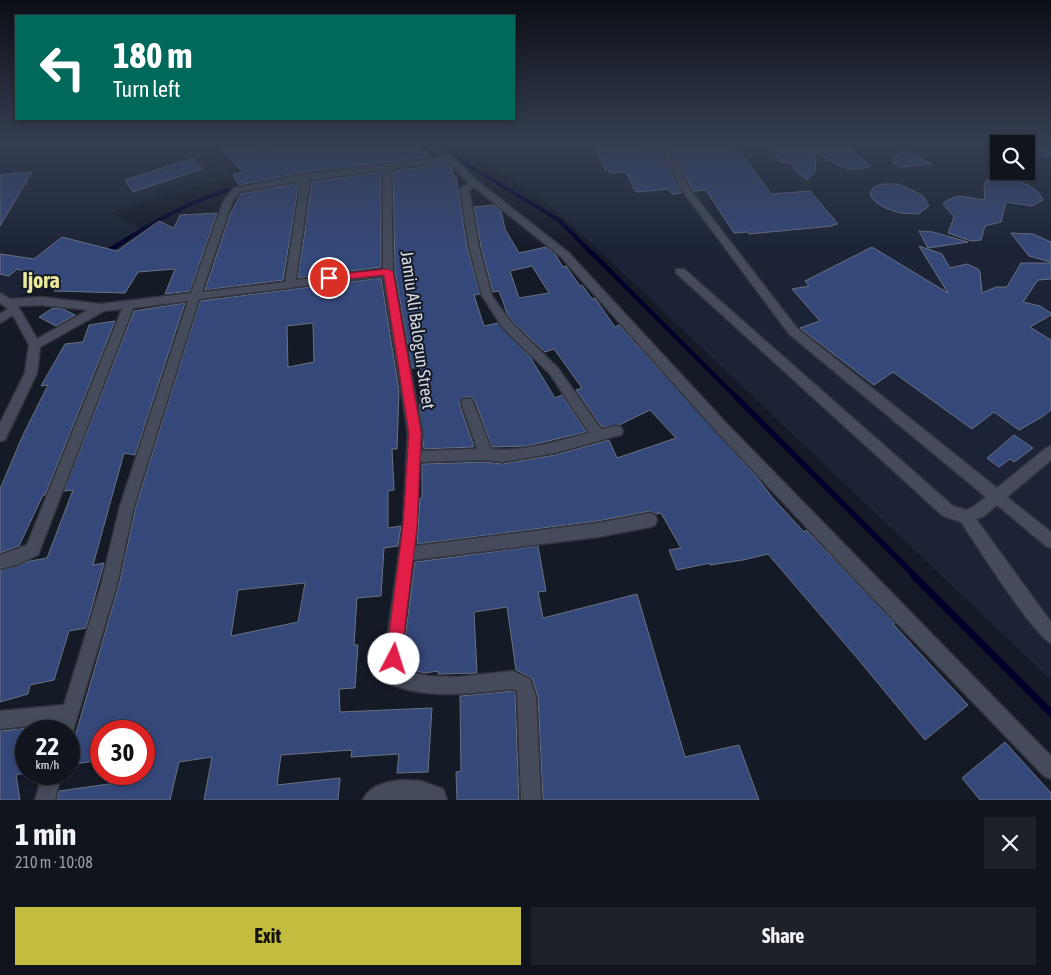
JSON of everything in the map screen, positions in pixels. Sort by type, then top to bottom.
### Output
[{"type":"street","points":[[69,720],[108,585],[127,506],[174,356],[228,202],[237,190],[299,177]]},
{"type":"street","points":[[290,283],[306,177]]},
{"type":"street","name":"Jamiu Ali Balogun Street","points":[[387,177],[388,272],[415,433],[406,554],[394,647],[393,671],[396,678],[429,686],[458,686],[513,680],[524,685],[527,697],[531,800]]},
{"type":"street","points":[[468,177],[564,254],[722,428],[872,586],[1051,768]]},
{"type":"street","points":[[679,177],[685,188],[793,331],[1051,541]]},
{"type":"street","points":[[474,183],[464,189],[466,208],[487,296],[507,325],[554,371],[598,436]]},
{"type":"street","points":[[680,271],[948,511],[966,516],[978,512],[1051,452]]},
{"type":"street","points":[[8,303],[42,301],[101,308],[388,272]]},
{"type":"street","points":[[0,319],[8,303]]},
{"type":"street","points":[[0,436],[31,372],[34,345],[8,303]]},
{"type":"street","points":[[0,562],[16,558],[34,550],[129,304]]},
{"type":"street","points":[[34,345],[101,308]]},
{"type":"street","points":[[467,402],[486,454]]},
{"type":"street","points":[[414,457],[486,454],[502,456],[616,431]]},
{"type":"street","points":[[966,516],[1034,615],[1051,635]]},
{"type":"street","points":[[406,554],[598,530],[650,520]]},
{"type":"street","points":[[0,720],[71,713]]},
{"type":"street","points":[[45,800],[49,785]]},
{"type":"street","points":[[373,800],[380,795],[395,790],[427,791],[436,796],[437,800]]},
{"type":"shaded area","points":[[0,177],[225,177],[111,213],[140,229],[41,285],[0,305]]},
{"type":"shaded area","points":[[510,177],[990,177],[990,180],[1035,180],[1035,177],[1051,177],[1051,680],[583,235],[552,208]]},
{"type":"building","points":[[0,177],[29,177],[0,226]]},
{"type":"building","points":[[133,177],[177,177],[133,192],[125,180]]},
{"type":"building","points":[[234,177],[279,177],[239,185]]},
{"type":"building","points":[[344,177],[381,177],[381,267],[298,278],[312,182]]},
{"type":"building","points":[[393,177],[456,177],[467,247],[480,294],[474,295],[484,326],[498,323],[530,357],[555,398],[562,395],[586,432],[527,446],[492,447],[475,401],[471,397],[463,397],[459,403],[474,447],[424,449],[420,414],[420,368],[412,368],[395,272]]},
{"type":"building","points":[[629,177],[673,177],[681,193],[672,194],[669,189],[636,192]]},
{"type":"building","points":[[686,177],[759,177],[771,194],[810,191],[838,224],[749,234],[748,232],[734,233],[706,190],[694,191]]},
{"type":"building","points":[[987,180],[1015,180],[1028,185],[1038,192],[1043,200],[1032,206],[1006,202],[1001,222],[985,226],[981,240],[971,241],[948,233],[954,217],[943,204],[949,199],[959,196],[985,200],[984,184]]},
{"type":"building","points":[[299,183],[283,280],[205,290],[231,212],[241,194]]},
{"type":"building","points":[[883,184],[898,184],[914,191],[923,196],[929,206],[918,214],[900,213],[888,209],[878,204],[872,198],[870,192],[874,187]]},
{"type":"building","points":[[493,205],[501,211],[505,229],[519,253],[546,247],[555,254],[563,267],[566,266],[580,286],[582,285],[592,299],[595,298],[615,327],[619,325],[756,476],[772,497],[804,532],[806,530],[895,623],[893,624],[968,705],[925,740],[768,554],[743,560],[710,565],[710,563],[677,570],[669,550],[681,548],[661,513],[656,514],[650,511],[598,521],[417,544],[420,498],[422,498],[422,464],[486,462],[502,464],[555,455],[609,440],[617,458],[676,438],[650,410],[619,425],[602,427],[576,390],[582,388],[554,349],[545,352],[512,321],[499,291],[493,292],[481,247],[474,207]],"holes":[[[532,266],[549,293],[519,298],[510,271]]]},
{"type":"building","points":[[217,213],[190,291],[165,294],[175,269],[138,272],[125,293],[54,291],[62,281],[17,269],[9,276],[0,274],[0,254],[34,259],[62,237],[117,251],[159,221],[174,228],[180,215]]},
{"type":"building","points":[[919,231],[933,232],[968,242],[928,248]]},
{"type":"building","points":[[1011,233],[1033,234],[1051,242],[1051,262],[1029,256]]},
{"type":"building","points":[[919,246],[942,254],[950,268],[967,264],[978,269],[982,293],[996,287],[1007,287],[1021,263],[1051,263],[1051,279],[1038,280],[1023,302],[1040,306],[1051,313],[1051,315],[1030,327],[1051,340],[1051,410],[1042,417],[1019,430],[994,412],[972,429],[893,372],[874,385],[800,328],[820,321],[792,289],[809,286],[805,281],[872,247],[948,293]]},
{"type":"building","points":[[381,278],[399,391],[397,449],[392,449],[394,490],[388,491],[388,528],[401,526],[398,546],[384,548],[381,596],[357,598],[354,645],[358,645],[355,688],[339,689],[340,712],[432,708],[428,772],[397,773],[399,754],[351,757],[352,750],[281,755],[277,785],[340,778],[338,800],[204,800],[212,757],[179,762],[170,800],[57,800],[59,791],[102,785],[155,785],[155,720],[90,720],[90,762],[80,763],[80,720],[119,585],[136,506],[200,301]],"holes":[[[313,323],[314,362],[288,367],[287,326]],[[305,583],[298,622],[231,636],[238,590]]]},
{"type":"building","points":[[185,303],[135,455],[124,453],[93,565],[104,563],[86,628],[69,631],[54,680],[30,685],[28,694],[0,702],[0,571],[30,561],[47,558],[73,490],[64,491],[134,311]]},
{"type":"building","points":[[53,308],[63,309],[75,315],[56,326],[39,317]]},
{"type":"building","points":[[115,321],[45,495],[43,495],[19,546],[0,553],[0,489],[23,435],[48,385],[41,386],[65,344],[83,342],[89,325]]},
{"type":"building","points":[[1014,435],[1033,448],[1014,462],[1010,459],[999,467],[987,458]]},
{"type":"building","points":[[538,546],[546,591],[538,592],[543,618],[637,594],[685,757],[739,745],[759,800],[543,800],[538,697],[532,678],[516,670],[507,607],[474,612],[477,673],[438,674],[438,671],[425,673],[404,668],[404,647],[415,562]]},
{"type":"building","points":[[515,692],[519,800],[457,800],[456,772],[461,771],[460,696]]},
{"type":"building","points":[[15,729],[15,785],[18,785],[20,800],[0,800],[0,731]]},
{"type":"building","points":[[1005,742],[1051,793],[1051,800],[980,800],[962,778]]},
{"type":"waterway","points":[[488,177],[559,220],[593,255]]},
{"type":"waterway","points":[[106,252],[170,214],[204,198],[240,187]]},
{"type":"waterway","points":[[592,253],[915,576]]},
{"type":"waterway","points":[[913,575],[1051,713]]},
{"type":"district","name":"Ijora","points":[[41,280]]},
{"type":"route","points":[[329,278],[388,272],[404,360],[415,433],[410,526],[394,659]]}]
